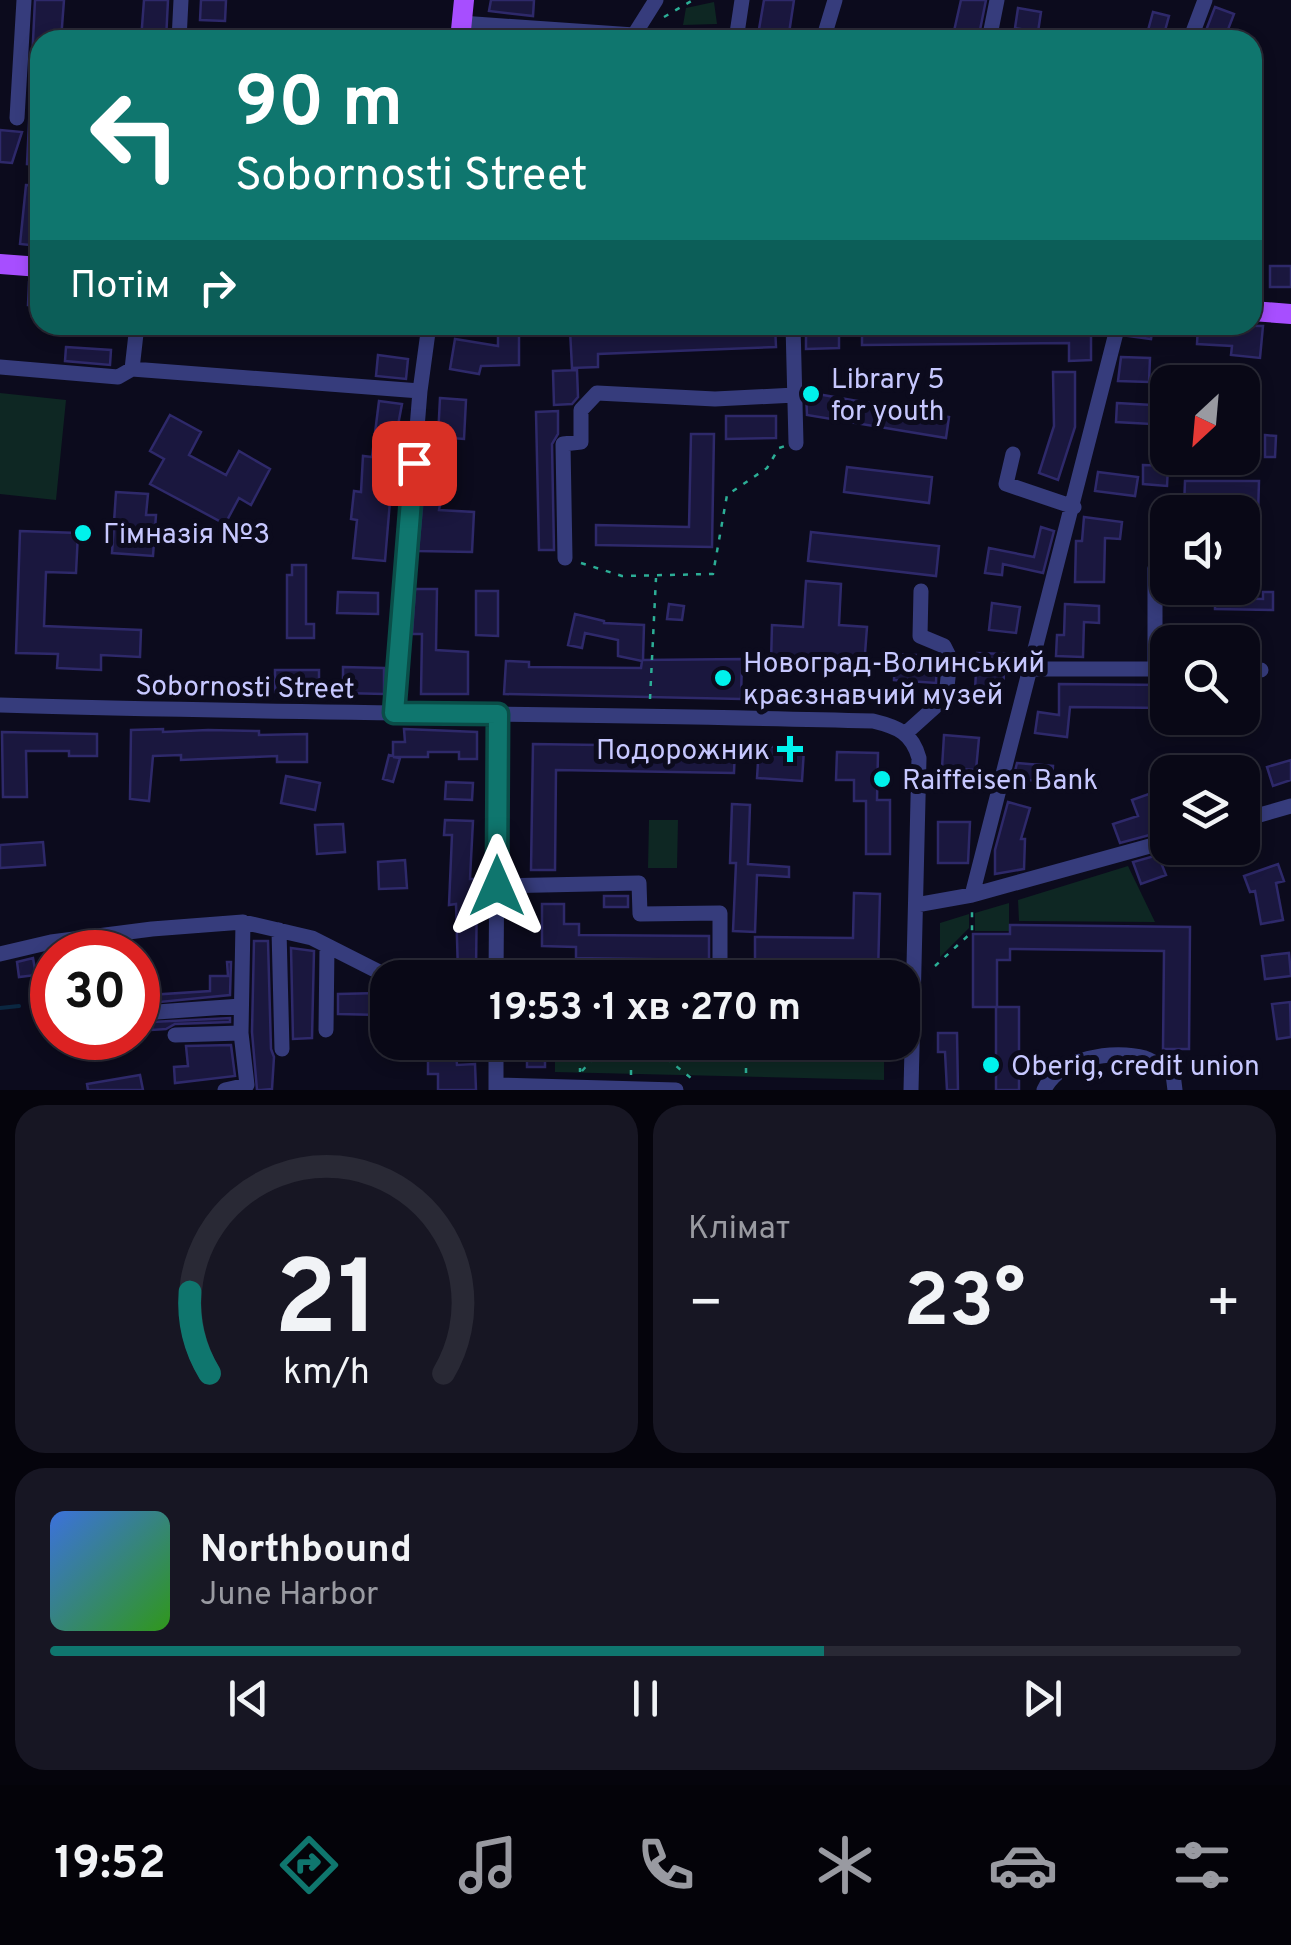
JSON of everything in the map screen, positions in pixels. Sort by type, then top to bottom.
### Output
[{"type":"main road","points":[[461,30],[464,0]]},
{"type":"main road","points":[[0,264],[30,266]]},
{"type":"main road","points":[[1262,312],[1291,314]]},
{"type":"street","points":[[17,118],[24,0]]},
{"type":"street","points":[[180,30],[181,0]]},
{"type":"street","points":[[638,30],[656,0]]},
{"type":"street","points":[[738,30],[742,0]]},
{"type":"street","points":[[826,30],[835,0]]},
{"type":"street","points":[[991,30],[997,0]]},
{"type":"street","points":[[1194,30],[1205,0]]},
{"type":"street","points":[[132,369],[136,335]]},
{"type":"street","points":[[394,713],[420,391],[428,335]]},
{"type":"street","points":[[793,335],[796,443]]},
{"type":"street","points":[[972,903],[1028,668],[1074,506],[1116,335]]},
{"type":"street","points":[[0,366],[118,378],[132,369],[420,391]]},
{"type":"street","points":[[565,558],[564,444],[581,442],[581,410],[596,393],[715,400],[795,395]]},
{"type":"street","points":[[1014,454],[1006,484],[1074,506]]},
{"type":"street","points":[[912,1090],[919,758],[915,743],[906,732],[946,697],[950,658],[944,646],[920,636],[921,591]]},
{"type":"street","points":[[1028,668],[1150,669]]},
{"type":"street","name":"Sobornosti Street","points":[[0,705],[873,720],[906,732]]},
{"type":"street","points":[[496,960],[498,714]]},
{"type":"street","points":[[1260,815],[1291,806]]},
{"type":"street","points":[[916,905],[972,903],[1150,847]]},
{"type":"street","points":[[497,886],[639,883],[640,914],[720,913],[720,960]]},
{"type":"street","points":[[225,1090],[247,1085],[241,1033],[243,922]]},
{"type":"street","points":[[0,954],[51,942],[243,922],[327,946],[370,968]]},
{"type":"street","points":[[279,930],[282,1049]]},
{"type":"street","points":[[326,1030],[327,946]]},
{"type":"street","points":[[160,1012],[241,1006]]},
{"type":"street","points":[[175,1036],[241,1033]]},
{"type":"street","points":[[1044,1090],[1050,1078],[1063,1067],[1114,1055],[1146,1058],[1173,1074],[1175,1090]]},
{"type":"street","points":[[496,1060],[496,1087],[584,1082],[676,1090]]},
{"type":"path","points":[[565,558],[622,576],[713,574],[727,494],[767,468],[779,448],[796,443]]},
{"type":"path","points":[[650,715],[656,576]]},
{"type":"path","points":[[935,966],[972,932],[972,903]]},
{"type":"path","points":[[584,1082],[597,1060]]},
{"type":"path","points":[[631,1060],[631,1077]]},
{"type":"path","points":[[668,1060],[691,1078]]},
{"type":"path","points":[[746,1060],[746,1080]]},
{"type":"green space","points":[[714,2],[717,24],[683,25],[686,8]]},
{"type":"green space","points":[[0,393],[66,400],[56,500],[0,494]]},
{"type":"green space","points":[[649,820],[678,820],[677,868],[648,868]]},
{"type":"green space","points":[[1128,866],[1155,922],[1019,921],[1018,900]]},
{"type":"green space","points":[[1009,903],[1009,931],[975,931],[975,913]]},
{"type":"green space","points":[[969,914],[969,928],[940,957],[940,923]]},
{"type":"green space","points":[[555,1060],[884,1060],[884,1080],[555,1072]]},
{"type":"building","points":[[35,0],[64,0],[62,30],[34,30]]},
{"type":"building","points":[[144,0],[168,0],[166,30],[142,30]]},
{"type":"building","points":[[201,0],[226,0],[225,21],[200,20]]},
{"type":"building","points":[[491,0],[534,0],[533,16],[489,11]]},
{"type":"building","points":[[764,0],[794,0],[790,30],[759,30]]},
{"type":"building","points":[[961,0],[986,0],[980,30],[954,30]]},
{"type":"building","points":[[1215,7],[1234,14],[1228,30],[1206,30]]},
{"type":"building","points":[[1018,8],[1041,12],[1038,30],[1015,28]]},
{"type":"building","points":[[1153,12],[1169,16],[1165,30],[1148,30]]},
{"type":"building","points":[[30,102],[30,164],[27,164]]},
{"type":"building","points":[[0,130],[22,132],[12,163],[0,162]]},
{"type":"building","points":[[26,185],[30,185],[30,245],[20,244]]},
{"type":"building","points":[[1270,266],[1291,266],[1291,287],[1270,287]]},
{"type":"building","points":[[1263,326],[1260,358],[1231,355],[1232,346],[1197,344],[1197,335],[1262,335]]},
{"type":"building","points":[[498,335],[519,335],[519,365],[481,366],[479,374],[450,369],[455,339],[498,346]]},
{"type":"building","points":[[570,335],[775,335],[776,347],[598,354],[598,367],[572,368]]},
{"type":"building","points":[[806,335],[839,335],[839,348],[806,349]]},
{"type":"building","points":[[862,335],[1091,335],[1091,360],[1069,361],[1069,343],[862,345]]},
{"type":"building","points":[[66,347],[111,350],[110,365],[65,361]]},
{"type":"building","points":[[378,355],[408,359],[406,379],[376,376]]},
{"type":"building","points":[[1121,357],[1150,358],[1149,382],[1118,381]]},
{"type":"building","points":[[577,370],[578,397],[572,404],[554,405],[553,371]]},
{"type":"building","points":[[1053,372],[1075,372],[1075,427],[1058,480],[1039,473],[1054,426]]},
{"type":"building","points":[[806,392],[949,417],[946,438],[807,415]]},
{"type":"building","points":[[440,398],[466,400],[464,439],[438,437]]},
{"type":"building","points":[[379,401],[402,404],[385,561],[353,558],[357,520],[351,519],[354,491],[361,492],[363,456],[372,457]]},
{"type":"building","points":[[1117,403],[1150,405],[1150,424],[1116,422]]},
{"type":"building","points":[[558,411],[558,434],[552,444],[554,550],[539,550],[536,412]]},
{"type":"building","points":[[170,415],[201,432],[189,455],[226,475],[239,451],[270,469],[251,505],[239,498],[225,524],[150,484],[164,459],[150,451]]},
{"type":"building","points":[[726,416],[776,416],[776,438],[726,439]]},
{"type":"building","points":[[691,434],[714,434],[712,547],[596,545],[596,525],[689,527]]},
{"type":"building","points":[[1265,435],[1276,436],[1275,457],[1265,457]]},
{"type":"building","points":[[1143,465],[1150,465],[1150,475],[1168,475],[1167,486],[1143,484]]},
{"type":"building","points":[[847,467],[932,477],[929,503],[844,492]]},
{"type":"building","points":[[1098,472],[1138,477],[1135,496],[1095,491]]},
{"type":"building","points":[[1185,481],[1259,481],[1259,495],[1184,495]]},
{"type":"building","points":[[116,492],[148,494],[146,515],[156,515],[153,556],[112,553]]},
{"type":"building","points":[[423,497],[441,499],[439,510],[474,512],[472,552],[418,551]]},
{"type":"building","points":[[1084,517],[1122,522],[1120,539],[1105,538],[1104,582],[1075,582],[1076,541],[1082,541]]},
{"type":"building","points":[[1041,527],[1054,531],[1043,573],[1003,564],[1002,575],[985,573],[989,548],[1034,557]]},
{"type":"building","points":[[20,531],[78,533],[76,573],[46,572],[44,626],[141,630],[140,657],[101,655],[101,670],[57,668],[58,654],[16,653]]},
{"type":"building","points":[[811,532],[939,546],[936,576],[808,561]]},
{"type":"building","points":[[292,565],[306,565],[306,624],[314,624],[314,638],[287,638],[287,575],[292,575]]},
{"type":"building","points":[[806,581],[841,584],[839,625],[867,627],[864,667],[771,663],[772,625],[803,627]]},
{"type":"building","points":[[415,589],[437,589],[436,650],[468,652],[468,694],[421,694],[422,634],[412,634]]},
{"type":"building","points":[[476,591],[498,591],[498,636],[476,635]]},
{"type":"building","points":[[338,592],[378,593],[378,614],[337,613]]},
{"type":"building","points":[[1263,592],[1273,592],[1273,610],[1215,609],[1215,605],[1260,605]]},
{"type":"building","points":[[992,603],[1020,607],[1016,633],[989,630]]},
{"type":"building","points":[[669,604],[684,606],[682,620],[667,619]]},
{"type":"building","points":[[1065,604],[1099,606],[1099,623],[1084,622],[1083,657],[1056,656],[1057,635],[1064,635]]},
{"type":"building","points":[[575,614],[604,623],[644,625],[643,660],[742,659],[741,699],[504,694],[506,661],[529,662],[529,667],[641,668],[642,661],[618,656],[618,640],[585,633],[582,648],[568,645]]},
{"type":"building","points":[[977,653],[1005,654],[1003,692],[975,690]]},
{"type":"building","points":[[895,654],[937,656],[936,683],[894,680]]},
{"type":"building","points":[[343,667],[384,668],[384,694],[343,693]]},
{"type":"building","points":[[275,670],[319,670],[319,692],[275,692]]},
{"type":"building","points":[[1059,684],[1150,685],[1150,708],[1070,707],[1067,737],[1035,733],[1038,712],[1059,715]]},
{"type":"building","points":[[404,729],[477,732],[477,759],[459,759],[459,752],[393,757],[400,758],[393,782],[383,779],[389,755],[393,756],[393,742],[405,742]]},
{"type":"building","points":[[131,730],[307,734],[307,762],[277,762],[277,756],[181,760],[181,755],[153,756],[149,801],[130,799]]},
{"type":"building","points":[[2,732],[97,734],[97,756],[69,756],[69,751],[26,751],[27,797],[3,797]]},
{"type":"building","points":[[944,735],[979,738],[976,770],[942,768]]},
{"type":"building","points":[[533,744],[735,747],[734,773],[556,770],[555,870],[531,870]]},
{"type":"building","points":[[759,746],[804,749],[802,781],[757,778]]},
{"type":"building","points":[[837,752],[878,753],[877,800],[890,800],[890,854],[866,854],[866,801],[854,801],[854,780],[836,780]]},
{"type":"building","points":[[1291,760],[1291,780],[1273,786],[1267,767]]},
{"type":"building","points":[[1017,763],[1053,766],[1052,782],[1013,779]]},
{"type":"building","points":[[286,776],[320,783],[315,810],[281,803]]},
{"type":"building","points":[[446,782],[473,783],[472,800],[445,799]]},
{"type":"building","points":[[1150,794],[1150,835],[1120,843],[1113,824],[1138,816],[1132,800]]},
{"type":"building","points":[[1008,802],[1030,808],[1021,839],[1025,839],[1024,869],[995,874],[995,850]]},
{"type":"building","points":[[732,804],[750,805],[748,864],[789,867],[789,877],[757,875],[755,932],[733,931],[736,863],[730,863]]},
{"type":"building","points":[[445,820],[473,821],[470,879],[477,879],[476,960],[458,960],[456,904],[449,905],[452,835],[444,835]]},
{"type":"building","points":[[938,822],[970,822],[968,863],[938,863]]},
{"type":"building","points":[[343,824],[345,852],[317,854],[315,825]]},
{"type":"building","points":[[43,842],[45,865],[0,868],[0,845]]},
{"type":"building","points":[[1150,857],[1150,865],[1162,865],[1166,875],[1141,884],[1133,862]]},
{"type":"building","points":[[405,860],[407,888],[379,889],[378,862]]},
{"type":"building","points":[[1278,864],[1284,881],[1276,883],[1283,920],[1261,924],[1255,891],[1250,892],[1244,876]]},
{"type":"building","points":[[854,893],[880,894],[878,960],[755,960],[755,937],[853,938]]},
{"type":"building","points":[[604,896],[628,896],[628,907],[604,907]]},
{"type":"building","points":[[542,904],[564,904],[564,924],[579,924],[579,935],[709,936],[709,960],[576,958],[576,947],[542,946]]},
{"type":"building","points":[[1010,925],[1190,927],[1189,1049],[1163,1049],[1164,951],[1010,949],[1010,960],[997,960],[997,1007],[1019,1007],[1019,1090],[996,1090],[996,1007],[973,1007],[973,934],[1010,934]]},
{"type":"building","points":[[254,941],[268,941],[274,1057],[272,1089],[261,1090],[257,1090],[252,1032]]},
{"type":"building","points":[[291,948],[314,951],[312,1038],[293,1039]]},
{"type":"building","points":[[1289,953],[1291,976],[1265,979],[1262,956]]},
{"type":"building","points":[[30,959],[30,976],[19,977],[17,962]]},
{"type":"building","points":[[227,962],[231,962],[230,995],[160,1002],[160,994],[210,991],[210,976],[228,976]]},
{"type":"building","points":[[370,993],[370,1015],[338,1014],[338,994]]},
{"type":"building","points":[[1290,1002],[1291,1037],[1277,1039],[1272,1004]]},
{"type":"building","points":[[230,1018],[230,1022],[175,1024],[160,1029],[160,1022]]},
{"type":"building","points":[[938,1033],[957,1033],[958,1090],[947,1090],[945,1052],[938,1052]]},
{"type":"building","points":[[231,1045],[235,1076],[175,1083],[174,1067],[188,1066],[186,1046]]},
{"type":"building","points":[[428,1060],[475,1064],[476,1090],[438,1090],[438,1074],[428,1074]]},
{"type":"building","points":[[527,1060],[545,1060],[545,1067],[527,1067]]},
{"type":"building","points":[[140,1075],[143,1090],[88,1090],[87,1084]]},
{"type":"waterway","points":[[0,1008],[19,1006]]},
{"type":"place","name":"Library 5 for youth","points":[[811,394]]},
{"type":"place","name":"Гімназія №3","points":[[83,533]]},
{"type":"place","name":"Новоград-Волинський краєзнавчий музей","points":[[723,678]]},
{"type":"place","name":"Подорожник","points":[[790,749]]},
{"type":"place","name":"Raiffeisen Bank","points":[[882,779]]},
{"type":"place","name":"Oberig, credit union","points":[[991,1065]]},
{"type":"route","points":[[414,463],[394,713],[498,714],[497,886]]}]
